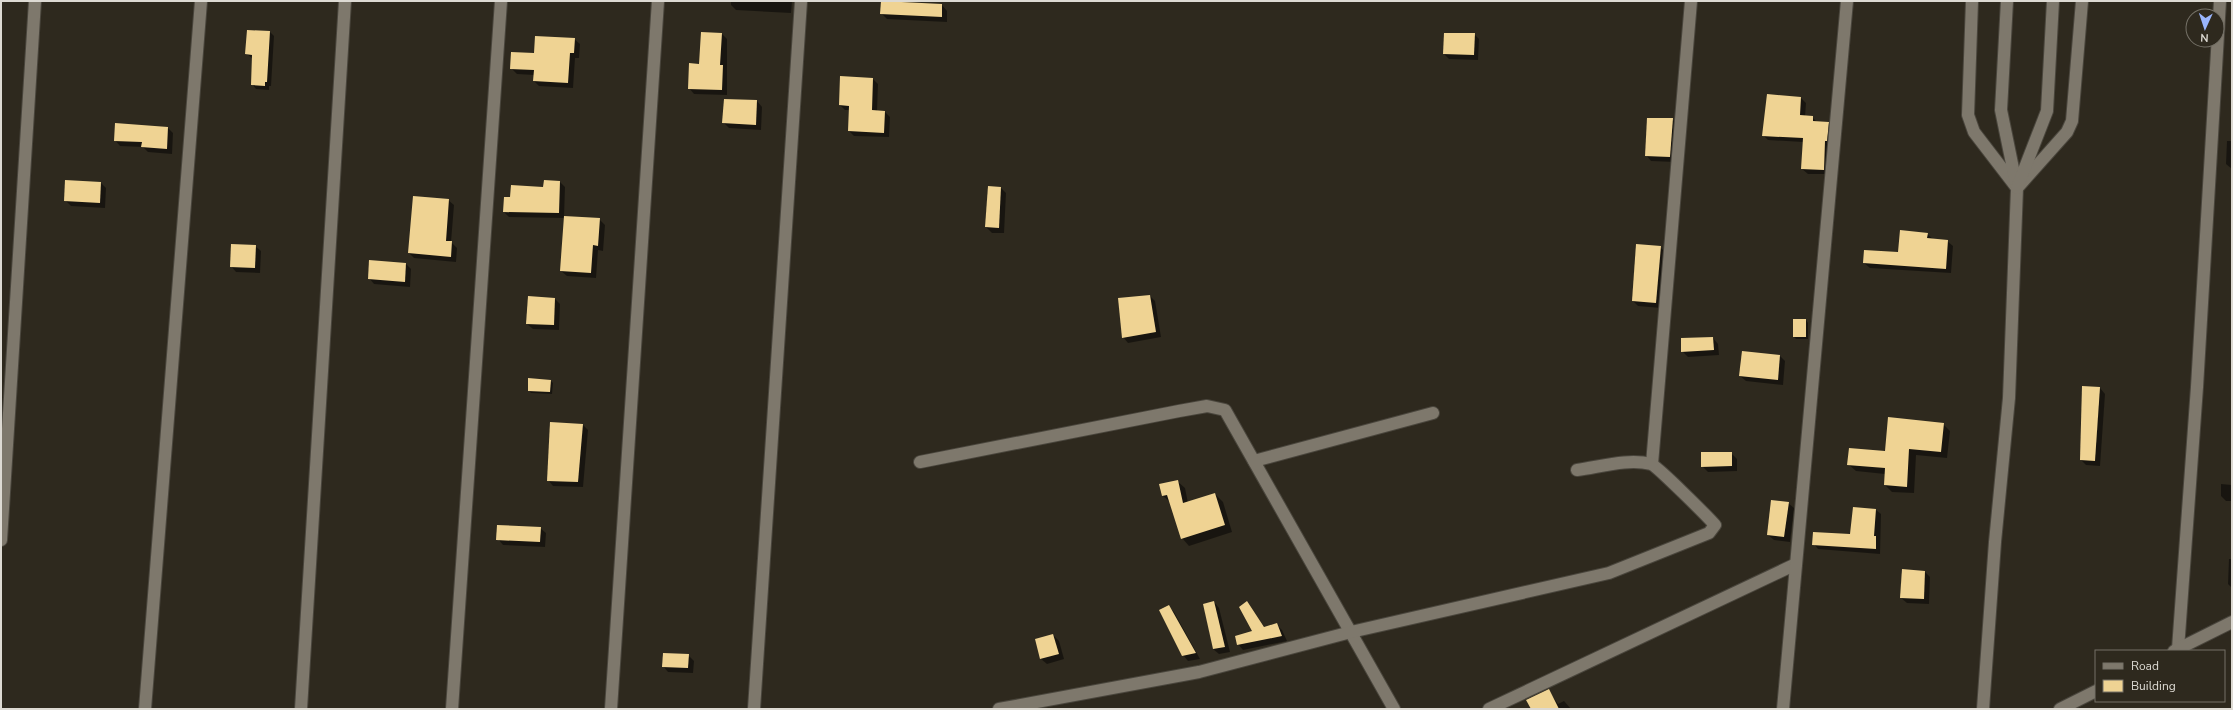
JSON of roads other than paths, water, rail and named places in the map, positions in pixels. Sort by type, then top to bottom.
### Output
[{"type":"street","points":[[1,540],[35,1]]},
{"type":"street","points":[[145,709],[201,1]]},
{"type":"street","points":[[301,709],[344,1]]},
{"type":"street","points":[[452,709],[501,1]]},
{"type":"street","points":[[612,709],[658,1]]},
{"type":"street","points":[[754,709],[801,1]]},
{"type":"street","points":[[1652,464],[1691,1]]},
{"type":"street","points":[[1783,709],[1847,1]]},
{"type":"street","points":[[1972,1],[1968,115],[1974,132],[2017,188]]},
{"type":"street","points":[[1983,709],[1995,542],[2008,398],[2017,188],[2001,110],[2007,1]]},
{"type":"street","points":[[2017,188],[2047,112],[2053,1]]},
{"type":"street","points":[[2017,188],[2067,132],[2072,121],[2082,1]]},
{"type":"street","points":[[2176,650],[2197,379],[2220,1]]},
{"type":"street","points":[[920,462],[1207,406],[1225,410],[1394,709]]},
{"type":"street","points":[[1254,461],[1433,413]]},
{"type":"street","points":[[999,709],[1198,672],[1351,632],[1609,573],[1709,533],[1715,525],[1706,514],[1652,464],[1632,462],[1578,470]]},
{"type":"street","points":[[1489,709],[1796,564]]},
{"type":"street","points":[[2176,650],[2232,622]]},
{"type":"street","points":[[2060,709],[2095,692]]}]
